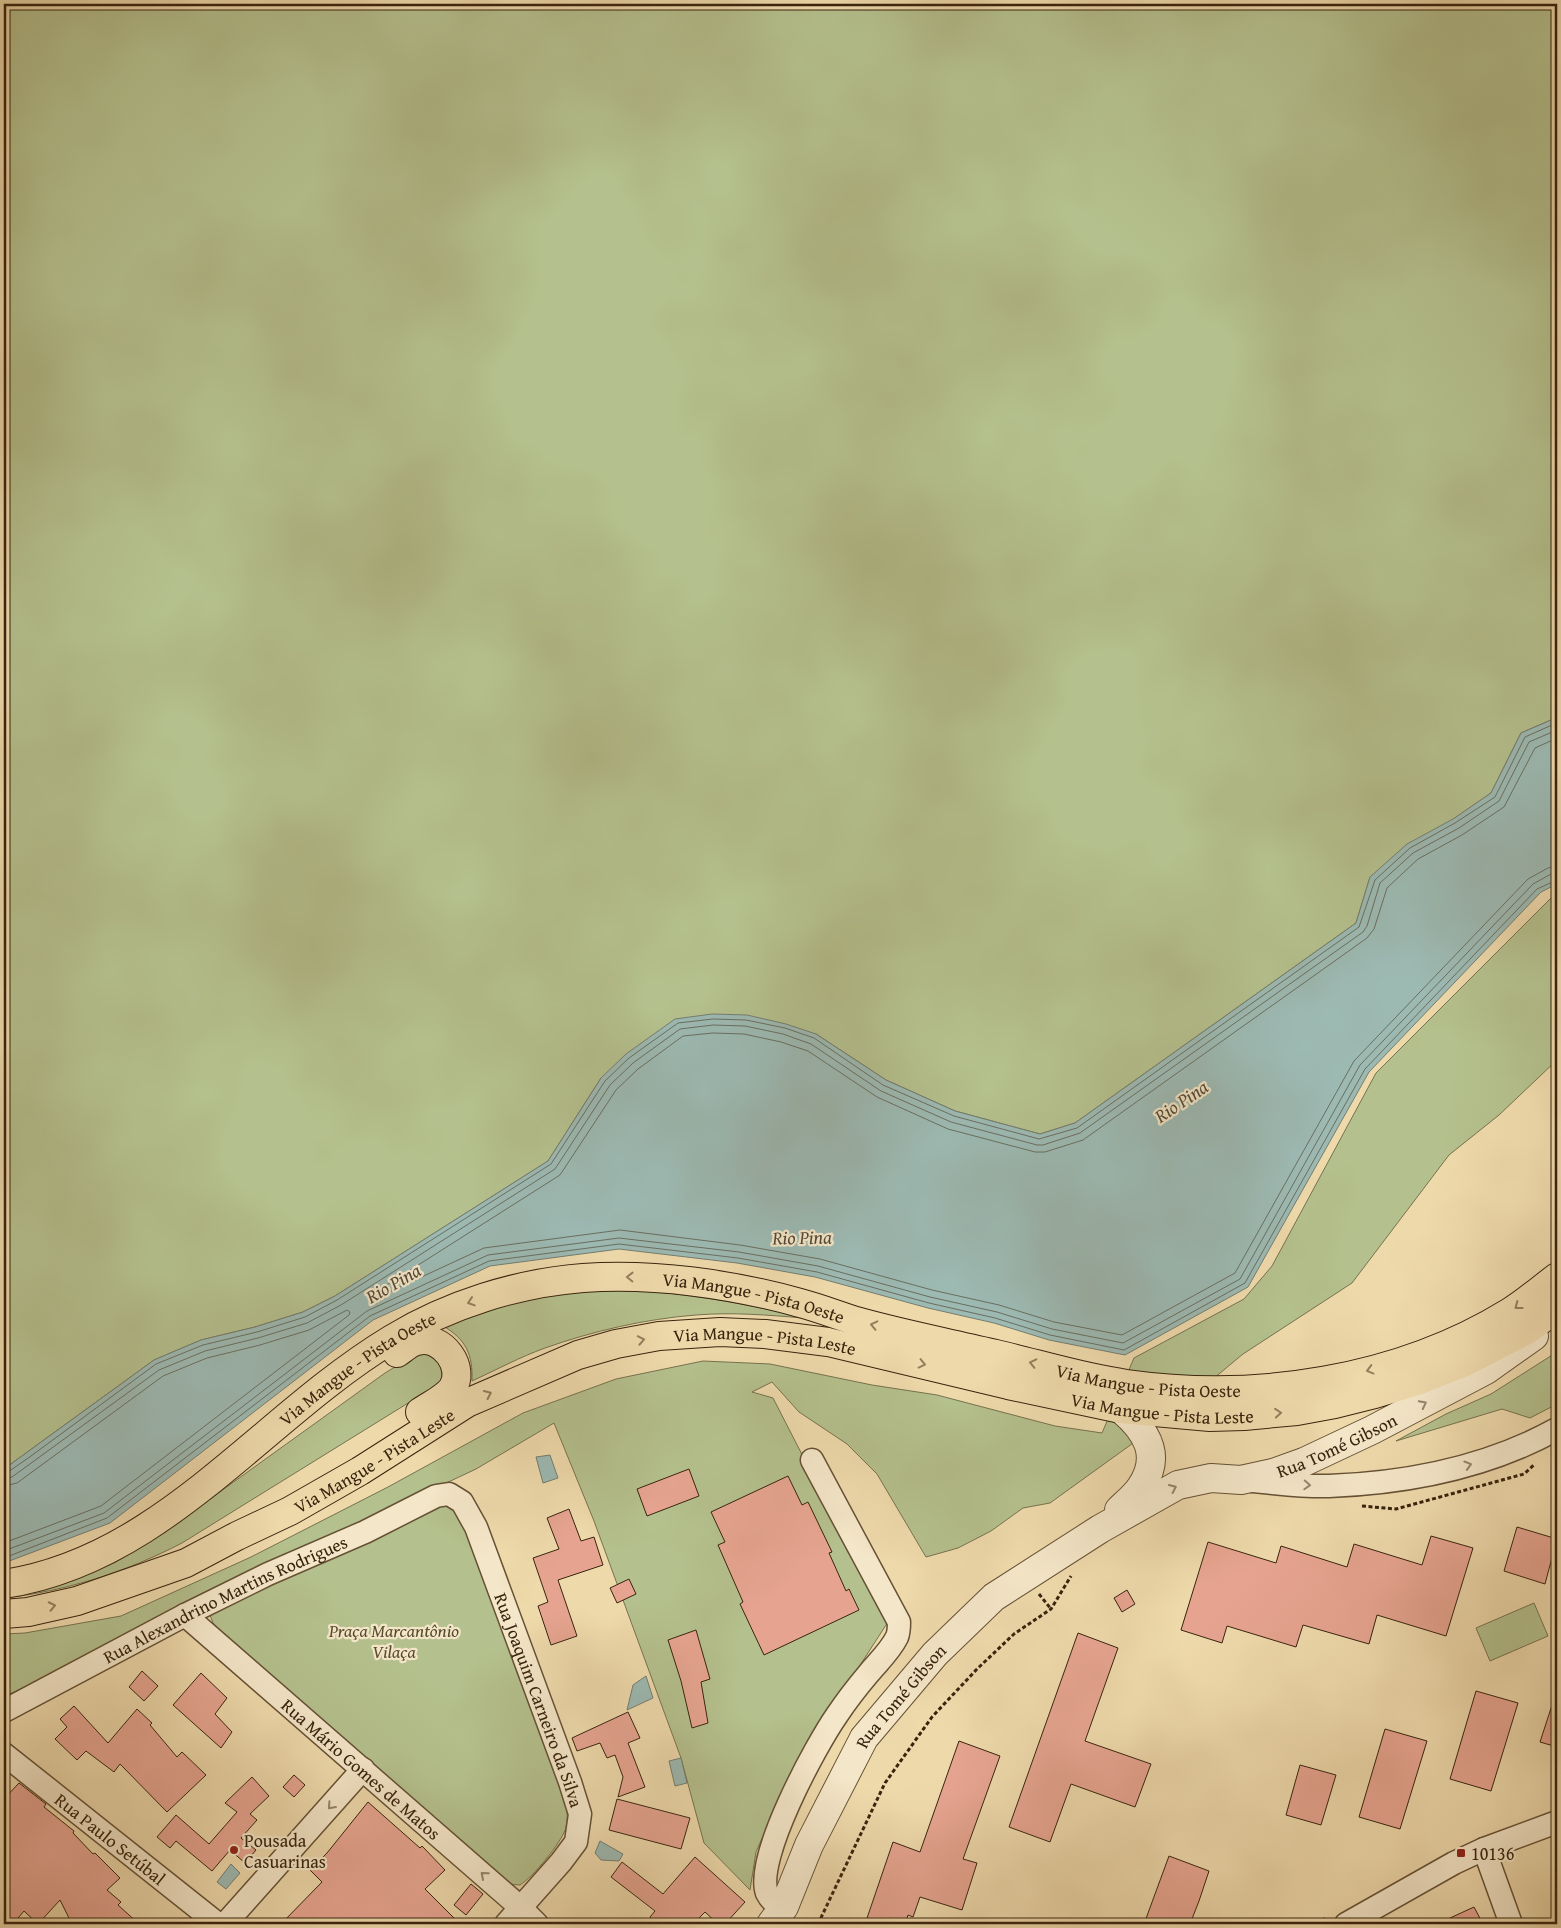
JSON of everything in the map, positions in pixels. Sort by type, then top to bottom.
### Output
[{"type":"main road","name":"Via Mangue - Pista Oeste","points":[[4,1584],[60,1572],[140,1532],[182,1503],[335,1378],[393,1338],[465,1304],[533,1284],[582,1278],[630,1276],[678,1280],[746,1290],[800,1302],[857,1321],[1094,1391],[1127,1384],[1208,1390],[1276,1389],[1334,1380],[1405,1361],[1459,1339],[1510,1312],[1557,1277]]},
{"type":"main road","name":"Via Mangue - Pista Leste","points":[[4,1614],[28,1612],[77,1601],[176,1566],[290,1511],[467,1403],[578,1355],[616,1344],[659,1336],[720,1332],[765,1334],[828,1342],[1094,1391],[1121,1409],[1210,1417],[1297,1411],[1375,1394],[1463,1363],[1527,1330],[1557,1308]]},
{"type":"main road","points":[[176,1566],[252,1515],[445,1396],[454,1385],[456,1370],[448,1352],[428,1341],[417,1340],[282,1422]]},
{"type":"street","name":"Rua Tomé Gibson","points":[[777,1916],[809,1845],[864,1738],[935,1654],[994,1597],[1100,1529],[1178,1485],[1211,1478],[1241,1480],[1273,1473],[1304,1462],[1434,1398],[1486,1370],[1557,1317]]},
{"type":"street","name":"Rua Tomé Gibson","points":[[1100,1529],[1141,1488],[1149,1469],[1151,1454],[1147,1437],[1135,1421],[1121,1409]]},
{"type":"street","points":[[1241,1480],[1327,1486],[1381,1483],[1420,1477],[1466,1466],[1530,1444],[1557,1429]]},
{"type":"street","points":[[777,1916],[766,1892],[766,1875],[772,1847],[787,1810],[811,1757],[836,1715],[888,1652],[898,1635],[899,1622],[812,1460]]},
{"type":"street","name":"Rua Alexandrino Martins Rodrigues","points":[[4,1711],[185,1615],[268,1574],[365,1532],[436,1496],[449,1494]]},
{"type":"street","name":"Rua Joaquim Carneiro da Silva","points":[[449,1494],[462,1502],[476,1527],[570,1782],[580,1814],[576,1842],[561,1862],[506,1924]]},
{"type":"street","name":"Rua Mário Gomes de Matos","points":[[185,1615],[363,1769],[537,1924]]},
{"type":"street","name":"Rua Paulo Setúbal","points":[[4,1754],[218,1924]]},
{"type":"street","points":[[225,1924],[363,1769]]},
{"type":"street","points":[[1346,1924],[1454,1863],[1484,1849],[1557,1822]]},
{"type":"street","points":[[1484,1849],[1511,1924]]},
{"type":"path","points":[[1356,1506],[1396,1509],[1524,1474],[1537,1463]]},
{"type":"path","points":[[818,1924],[885,1783],[916,1739],[932,1718],[977,1669],[1014,1634],[1051,1609],[1074,1571]]},
{"type":"green space","points":[[4,4],[1557,4],[1557,719],[1521,733],[1491,793],[1370,877],[1356,923],[1075,1123],[1040,1134],[955,1111],[886,1080],[816,1034],[601,1078],[548,1161],[335,1296],[303,1312],[255,1327],[201,1340],[154,1360],[4,1469]]},
{"type":"green space","points":[[1557,892],[1557,1060],[1499,1115],[1449,1155],[1352,1283],[1243,1354],[1154,1428],[1050,1503],[1023,1508],[991,1531],[958,1548],[926,1557],[877,1474],[847,1444],[799,1412],[772,1382],[752,1392],[773,1398],[888,1622],[792,1770],[756,1852],[750,1890],[704,1843],[681,1758],[594,1521],[554,1423],[476,1469],[306,1549],[37,1683],[4,1696],[4,1634],[25,1633],[121,1616],[251,1557],[388,1487],[523,1413],[616,1379],[703,1361],[770,1364],[872,1385],[937,1395],[1055,1426],[1102,1433],[1134,1358],[1244,1299],[1272,1266],[1376,1073]]},
{"type":"green space","points":[[620,1289],[712,1299],[758,1307],[803,1318],[750,1314],[709,1314],[638,1323],[600,1331],[545,1348],[517,1359],[472,1381],[471,1363],[463,1342],[443,1326],[512,1301],[569,1291]]},
{"type":"green space","points":[[424,1352],[433,1356],[440,1366],[441,1380],[434,1387],[182,1543],[139,1563],[96,1579],[51,1591],[4,1598],[4,1596],[40,1591],[116,1562],[160,1535],[385,1373],[416,1354]]},
{"type":"green space","points":[[1557,1352],[1557,1404],[1530,1418],[1502,1409],[1396,1441],[1446,1414],[1491,1394]]},
{"type":"green space","name":"Praça Marcantônio Vilaça","points":[[438,1503],[460,1507],[567,1804],[567,1822],[563,1834],[553,1851],[526,1881],[520,1885],[507,1884],[221,1631],[213,1623],[210,1615]]},
{"type":"green space","points":[[1534,1603],[1548,1636],[1490,1661],[1476,1628]]},
{"type":"water","name":"Rio Pina","points":[[1557,719],[1557,884],[1541,892],[1369,1072],[1248,1287],[1125,1355],[1049,1340],[994,1323],[928,1308],[815,1277],[737,1263],[619,1249],[490,1266],[373,1320],[110,1523],[4,1563],[4,1469],[154,1360],[201,1340],[255,1327],[303,1312],[335,1296],[548,1161],[601,1078],[626,1054],[675,1019],[712,1014],[747,1015],[786,1024],[816,1034],[886,1080],[955,1111],[1040,1134],[1075,1123],[1356,923],[1370,877],[1407,844],[1453,819],[1491,793],[1521,733]]},
{"type":"water","points":[[550,1455],[558,1478],[543,1483],[536,1457]]},
{"type":"water","points":[[646,1676],[653,1698],[627,1710],[633,1685]]},
{"type":"water","points":[[681,1758],[687,1783],[675,1786],[669,1761]]},
{"type":"water","points":[[600,1841],[623,1854],[619,1861],[601,1860],[595,1853]]},
{"type":"water","points":[[231,1864],[240,1873],[226,1889],[217,1882]]},
{"type":"building","points":[[689,1469],[699,1496],[647,1516],[637,1489]]},
{"type":"building","points":[[788,1476],[802,1505],[808,1502],[832,1552],[829,1553],[846,1591],[849,1589],[859,1610],[764,1655],[740,1604],[743,1602],[718,1545],[725,1542],[711,1512]]},
{"type":"building","points":[[569,1509],[581,1541],[594,1537],[603,1565],[558,1580],[577,1636],[551,1645],[538,1606],[548,1602],[533,1558],[559,1549],[547,1518]]},
{"type":"building","points":[[1517,1527],[1557,1539],[1545,1584],[1504,1571]]},
{"type":"building","points":[[1431,1536],[1473,1548],[1446,1636],[1377,1615],[1369,1644],[1303,1625],[1296,1647],[1227,1626],[1222,1643],[1181,1630],[1208,1542],[1276,1563],[1281,1546],[1347,1567],[1354,1544],[1422,1565]]},
{"type":"building","points":[[629,1579],[636,1594],[617,1603],[610,1588]]},
{"type":"building","points":[[1127,1590],[1135,1604],[1122,1612],[1114,1598]]},
{"type":"building","points":[[696,1630],[710,1679],[701,1682],[708,1723],[692,1728],[681,1681],[668,1640]]},
{"type":"building","points":[[1078,1633],[1118,1648],[1085,1741],[1151,1764],[1135,1807],[1071,1784],[1050,1842],[1009,1827]]},
{"type":"building","points":[[142,1671],[158,1686],[144,1701],[129,1687]]},
{"type":"building","points":[[201,1673],[227,1698],[215,1714],[232,1732],[221,1748],[173,1705]]},
{"type":"building","points":[[1476,1691],[1518,1703],[1491,1791],[1450,1779]]},
{"type":"building","points":[[1554,1699],[1557,1699],[1557,1747],[1540,1742]]},
{"type":"building","points":[[74,1706],[108,1743],[137,1709],[152,1723],[150,1725],[177,1757],[182,1752],[206,1775],[167,1812],[120,1764],[114,1772],[86,1751],[77,1760],[55,1739],[67,1727],[60,1719]]},
{"type":"building","points":[[628,1712],[640,1738],[628,1743],[645,1787],[618,1797],[623,1777],[615,1755],[607,1758],[600,1743],[577,1751],[572,1738]]},
{"type":"building","points":[[1385,1729],[1427,1741],[1400,1829],[1359,1817]]},
{"type":"building","points":[[959,1741],[1000,1756],[963,1859],[977,1863],[962,1910],[920,1897],[913,1917],[908,1915],[905,1924],[865,1924],[893,1842],[920,1852]]},
{"type":"building","points":[[1300,1765],[1336,1775],[1321,1825],[1286,1815]]},
{"type":"building","points":[[294,1775],[305,1785],[294,1797],[283,1787]]},
{"type":"building","points":[[252,1777],[269,1796],[250,1814],[257,1820],[241,1838],[256,1850],[245,1863],[230,1850],[212,1871],[176,1841],[170,1848],[157,1837],[176,1815],[209,1844],[237,1812],[225,1803]]},
{"type":"building","points":[[19,1783],[46,1804],[44,1807],[74,1831],[73,1833],[93,1854],[95,1853],[120,1878],[107,1890],[121,1902],[118,1905],[139,1924],[72,1924],[60,1900],[38,1924],[24,1911],[13,1924],[4,1924],[4,1799]]},
{"type":"building","points":[[617,1799],[690,1818],[681,1849],[609,1830]]},
{"type":"building","points":[[368,1802],[420,1848],[422,1846],[445,1870],[425,1889],[460,1924],[281,1924],[322,1882],[310,1870],[327,1853]]},
{"type":"building","points":[[1169,1856],[1209,1871],[1199,1901],[1190,1924],[1144,1924]]},
{"type":"building","points":[[695,1857],[745,1902],[725,1924],[718,1924],[705,1912],[693,1924],[657,1924],[650,1917],[655,1911],[611,1877],[622,1862],[663,1894]]},
{"type":"building","points":[[471,1884],[483,1894],[466,1915],[454,1905]]},
{"type":"building","points":[[1474,1907],[1483,1924],[1437,1924]]},
{"type":"place","name":"Pousada Casuarinas","points":[[234,1850]]},
{"type":"place","name":"10136","points":[[1461,1853]]}]
